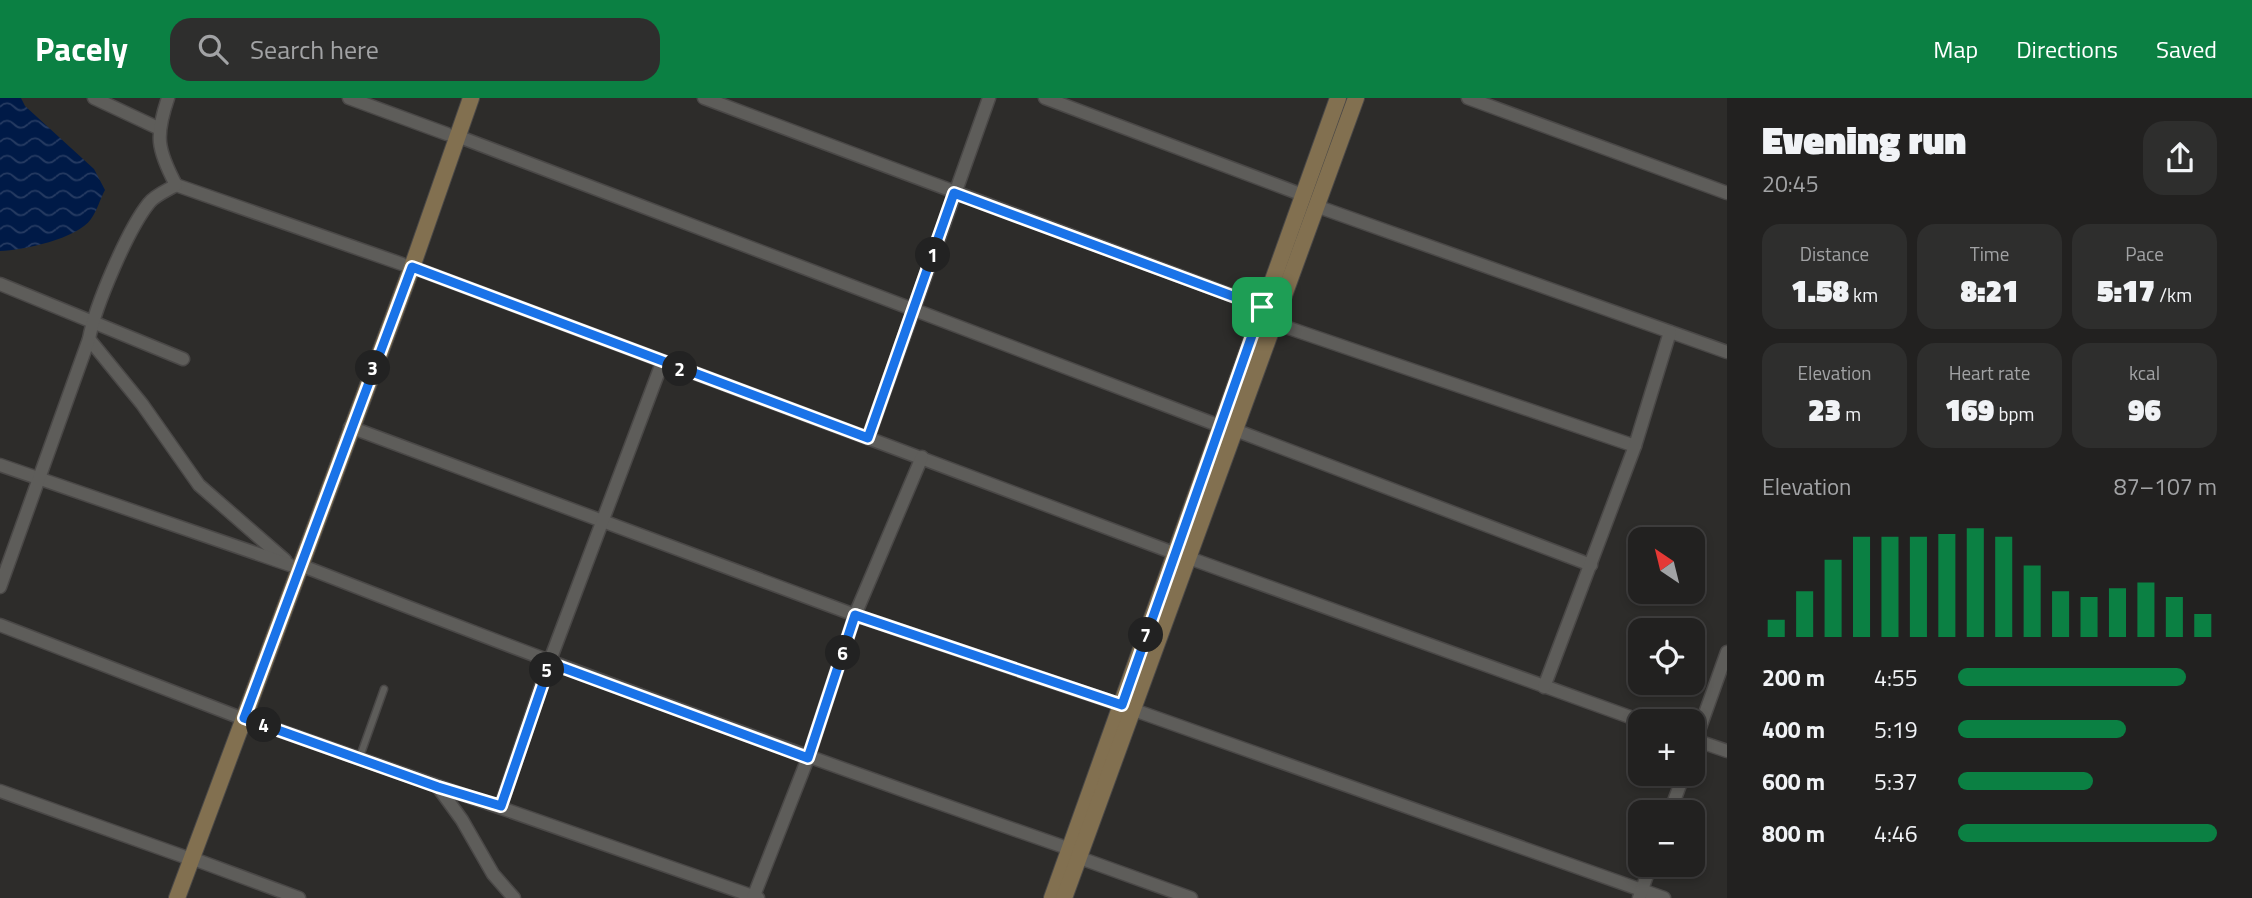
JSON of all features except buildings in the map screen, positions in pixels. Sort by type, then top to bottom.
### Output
[{"type":"street","points":[[94,98],[158,128]]},
{"type":"street","points":[[168,98],[158,128],[161,157],[176,185],[407,266],[1181,556],[1628,716]]},
{"type":"street","points":[[349,98],[1591,565]]},
{"type":"street","points":[[295,565],[350,426],[407,266],[452,135],[460,98]]},
{"type":"street","points":[[452,135],[471,98]]},
{"type":"street","points":[[704,98],[1262,307]]},
{"type":"street","points":[[868,438],[989,98]]},
{"type":"street","points":[[1045,98],[1303,195]]},
{"type":"street","points":[[1064,898],[1075,853],[1227,428],[1262,307],[1338,98]]},
{"type":"street","points":[[1227,428],[1274,323],[1356,98]]},
{"type":"street","points":[[1468,98],[1727,193]]},
{"type":"street","points":[[0,587],[89,339],[92,320],[134,227],[150,200],[176,185]]},
{"type":"street","points":[[1316,206],[1727,352]]},
{"type":"street","points":[[171,898],[407,266]]},
{"type":"street","points":[[0,284],[183,359]]},
{"type":"street","points":[[1274,323],[1635,446]]},
{"type":"street","points":[[1544,687],[1635,446],[1670,332]]},
{"type":"street","points":[[89,339],[142,404],[199,485],[295,565]]},
{"type":"street","points":[[501,806],[550,663],[662,363]]},
{"type":"street","points":[[350,426],[855,615],[1128,707],[1640,894],[1664,898]]},
{"type":"street","points":[[0,625],[240,717],[755,897],[808,758],[855,615],[922,457]]},
{"type":"street","points":[[0,465],[37,480],[295,565],[550,663],[1075,853],[1191,898]]},
{"type":"street","points":[[1705,711],[1727,652]]},
{"type":"street","points":[[1705,746],[1727,751]]},
{"type":"street","points":[[438,787],[463,820],[493,874],[514,898]]},
{"type":"street","points":[[0,791],[299,898]]},
{"type":"street","points":[[1052,898],[1075,853]]},
{"type":"street","points":[[177,898],[188,857]]},
{"type":"street","points":[[1640,894],[1646,877]]},
{"type":"lane","points":[[359,759],[384,689]]},
{"type":"water","points":[[0,98],[21,98],[25,106],[94,169],[105,190],[91,219],[62,238],[35,246],[0,251]]},
{"type":"route","points":[[954,193],[1262,307],[1122,705],[855,615],[808,758],[550,663],[501,806],[438,787],[244,718],[350,426],[412,267],[662,363],[868,438],[954,193]]}]
